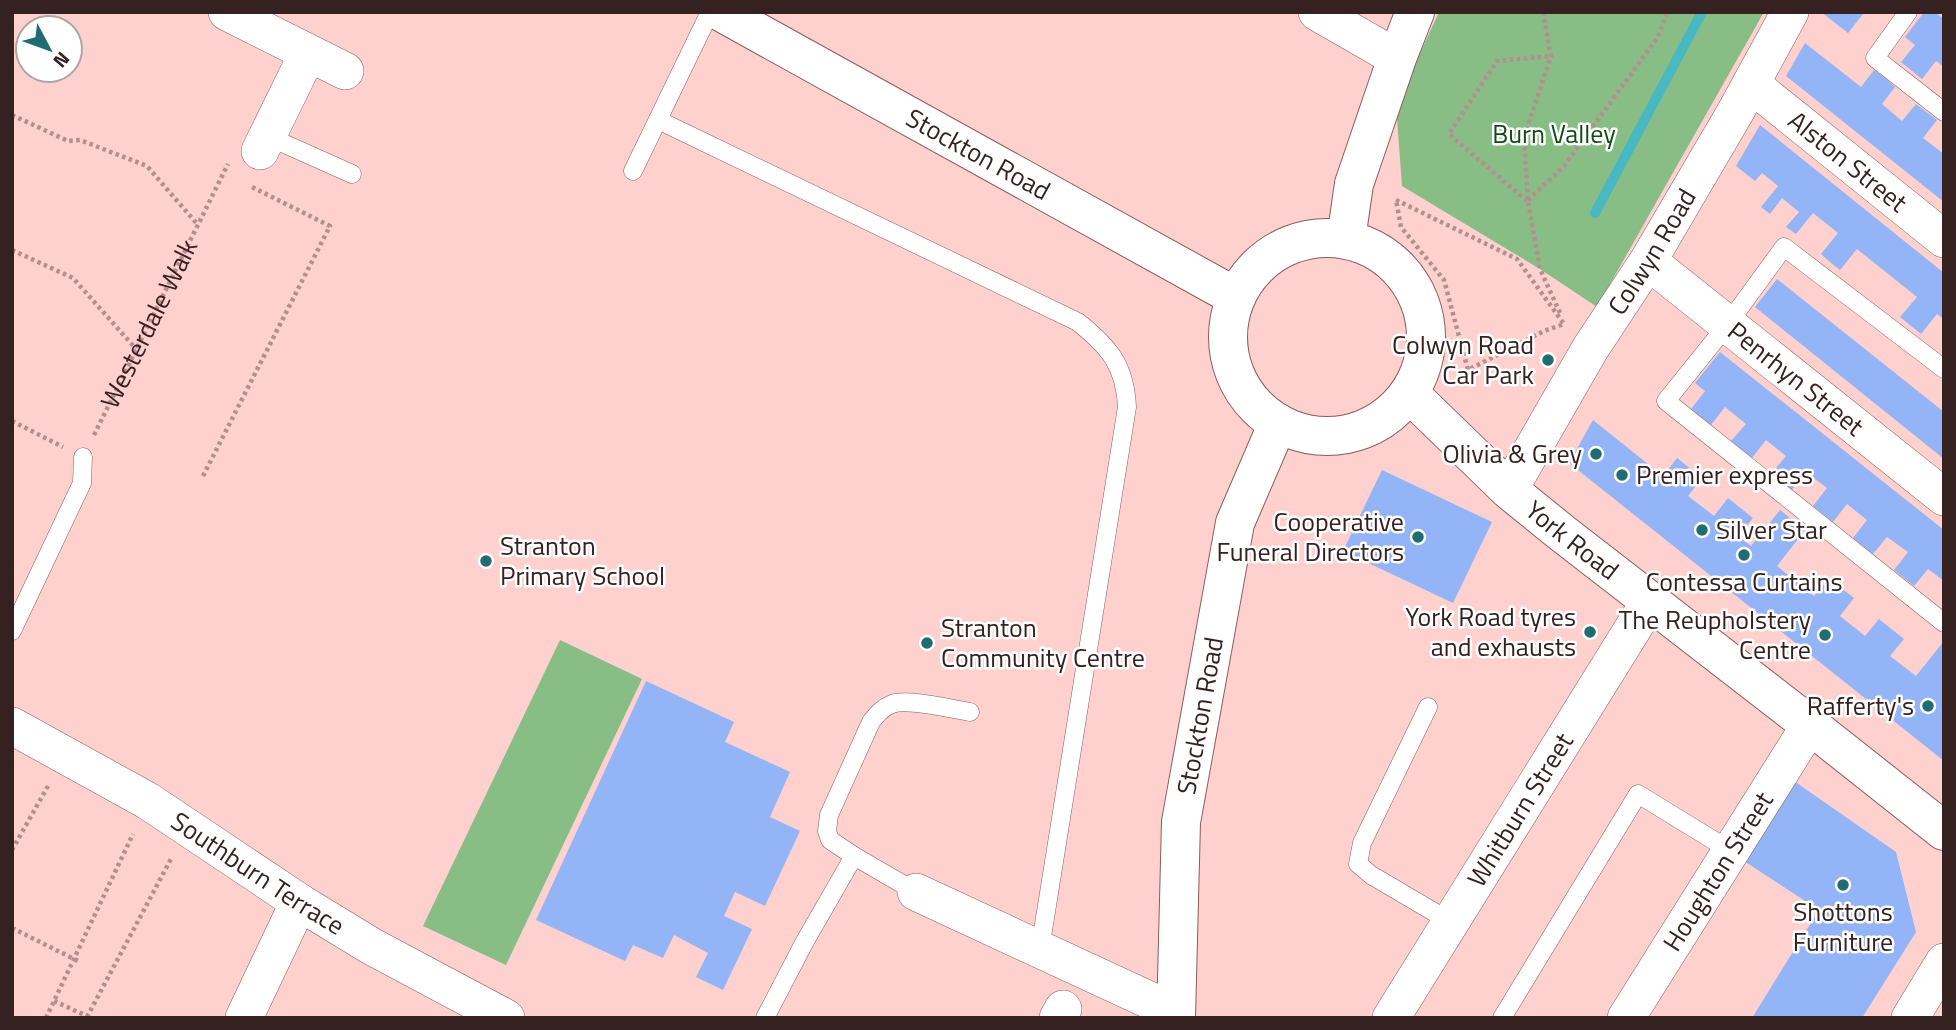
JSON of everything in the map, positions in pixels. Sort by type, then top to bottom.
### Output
[{"type":"main road","name":"Stockton Road","points":[[721,12],[1236,297]]},
{"type":"main road","points":[[1346,240],[1354,184],[1415,12]]},
{"type":"main road","points":[[1319,238],[1346,240],[1377,251],[1402,272],[1419,300],[1426,331],[1423,364],[1409,393],[1388,415],[1363,430],[1334,436],[1305,434],[1278,423],[1255,405],[1238,382],[1229,354],[1228,325],[1236,297],[1250,275],[1269,256],[1293,244],[1319,238]]},
{"type":"main road","name":"York Road","points":[[1409,393],[1509,490],[1944,831]]},
{"type":"main road","name":"Stockton Road","points":[[1175,1015],[1181,822],[1235,523],[1278,423]]},
{"type":"street","points":[[227,12],[345,71]]},
{"type":"street","points":[[1317,12],[1397,58]]},
{"type":"street","name":"Colwyn Road","points":[[1509,490],[1590,349],[1648,261],[1790,12]]},
{"type":"street","points":[[264,144],[308,53]]},
{"type":"street","name":"Alston Street","points":[[1751,83],[1944,239]]},
{"type":"street","name":"Penrhyn Street","points":[[1648,261],[1944,497]]},
{"type":"street","name":"Whitburn Street","points":[[1391,1018],[1650,601]]},
{"type":"street","name":"Houghton Street","points":[[1626,1018],[1810,725]]},
{"type":"street","name":"Southburn Terrace","points":[[12,726],[148,801],[299,902],[371,946],[506,1018]]},
{"type":"street","points":[[916,892],[1175,1015]]},
{"type":"street","points":[[244,1018],[299,902]]},
{"type":"street","points":[[1910,1018],[1944,962]]},
{"type":"lane","points":[[633,171],[710,12]]},
{"type":"lane","points":[[1908,12],[1875,58],[1944,112]]},
{"type":"lane","points":[[658,120],[1078,322],[1102,342],[1120,368],[1126,387],[1127,407],[1040,949]]},
{"type":"lane","points":[[264,144],[352,174]]},
{"type":"lane","points":[[1944,369],[1784,247],[1727,325],[1666,401],[1944,623]]},
{"type":"lane","points":[[12,631],[82,483],[83,457]]},
{"type":"lane","points":[[916,892],[830,840],[827,831],[829,815],[871,722],[880,710],[894,703],[914,703],[970,712]]},
{"type":"lane","points":[[1428,707],[1362,843],[1359,864],[1371,875],[1451,922]]},
{"type":"lane","points":[[1502,1018],[1638,794],[1731,850]]},
{"type":"lane","points":[[765,1018],[853,856]]},
{"type":"path","points":[[1543,12],[1551,56],[1524,137],[1528,201],[1539,269],[1564,324]]},
{"type":"path","points":[[1528,201],[1564,166],[1658,37],[1667,12]]},
{"type":"path","points":[[1528,201],[1449,134],[1497,61],[1551,56]]},
{"type":"path","points":[[12,115],[68,141],[80,140],[147,166],[198,225]]},
{"type":"path","name":"Westerdale Walk","points":[[83,457],[239,140],[264,144]]},
{"type":"path","points":[[223,172],[235,178]]},
{"type":"path","points":[[203,476],[330,226],[247,184]]},
{"type":"path","points":[[1396,200],[1517,259],[1564,324],[1544,331],[1468,370],[1444,280],[1401,227],[1396,200]]},
{"type":"path","points":[[12,250],[73,278],[136,349]]},
{"type":"path","points":[[12,421],[83,457]]},
{"type":"path","points":[[12,849],[65,755]]},
{"type":"path","points":[[46,1018],[148,801]]},
{"type":"path","points":[[54,1001],[88,1017],[188,828]]},
{"type":"path","points":[[12,928],[78,961]]},
{"type":"green space","name":"Burn Valley","points":[[1439,12],[1764,12],[1597,307],[1540,269],[1402,186],[1396,105]]},
{"type":"green space","points":[[560,640],[642,679],[506,965],[423,926]]},
{"type":"building","points":[[1821,12],[1860,12],[1863,14],[1848,33]]},
{"type":"building","points":[[1924,12],[1935,12],[1944,19],[1944,67],[1936,61],[1922,79],[1901,62],[1915,45],[1905,37]]},
{"type":"building","points":[[1805,43],[1861,87],[1874,70],[1885,78],[1895,87],[1882,104],[1902,121],[1916,104],[1937,120],[1923,138],[1944,154],[1944,202],[1786,76]]},
{"type":"building","points":[[1760,125],[1944,273],[1944,319],[1937,314],[1921,334],[1900,317],[1917,297],[1857,249],[1840,270],[1830,262],[1821,254],[1838,233],[1813,213],[1796,234],[1786,227],[1799,212],[1782,198],[1770,214],[1761,207],[1778,186],[1762,173],[1755,181],[1736,166]]},
{"type":"building","points":[[1777,279],[1944,412],[1944,459],[1755,307]]},
{"type":"building","points":[[1720,352],[1944,530],[1944,581],[1928,569],[1914,586],[1894,570],[1908,552],[1887,537],[1873,554],[1853,538],[1867,520],[1847,504],[1833,522],[1813,506],[1827,488],[1806,472],[1792,490],[1772,473],[1786,456],[1766,440],[1752,458],[1731,441],[1746,424],[1725,407],[1711,425],[1691,409],[1705,391],[1695,383]]},
{"type":"building","points":[[1593,420],[1663,476],[1677,458],[1702,478],[1688,496],[1714,516],[1728,498],[1753,518],[1738,536],[1751,546],[1780,510],[1805,530],[1777,566],[1814,596],[1829,579],[1854,598],[1840,616],[1865,636],[1879,619],[1904,639],[1890,656],[1916,676],[1944,641],[1944,761],[1569,463]]},
{"type":"building","name":"Cooperative Funeral Directors","points":[[1382,470],[1492,522],[1453,603],[1343,551]]},
{"type":"building","points":[[646,681],[734,722],[725,742],[790,772],[770,817],[800,831],[765,906],[735,892],[724,916],[752,929],[723,990],[696,977],[708,953],[674,935],[663,958],[633,945],[625,961],[536,920]]},
{"type":"building","name":"Shottons Furniture","points":[[1794,781],[1896,852],[1916,932],[1862,1018],[1752,1018],[1819,910],[1744,861]]},
{"type":"waterway","points":[[1595,213],[1702,12]]},
{"type":"place","name":"Colwyn Road Car Park","points":[[1548,360]]},
{"type":"place","name":"Olivia & Grey","points":[[1596,454]]},
{"type":"place","name":"Premier express","points":[[1622,475]]},
{"type":"place","name":"Silver Star","points":[[1702,530]]},
{"type":"place","name":"Cooperative Funeral Directors","points":[[1418,537]]},
{"type":"place","name":"Contessa Curtains","points":[[1744,555]]},
{"type":"place","name":"Stranton Primary School","points":[[486,561]]},
{"type":"place","name":"York Road tyres and exhausts","points":[[1590,632]]},
{"type":"place","name":"The Reupholstery Centre","points":[[1825,635]]},
{"type":"place","name":"Stranton Community Centre","points":[[927,643]]},
{"type":"place","name":"Rafferty's","points":[[1928,706]]},
{"type":"place","name":"Shottons Furniture","points":[[1843,885]]}]
